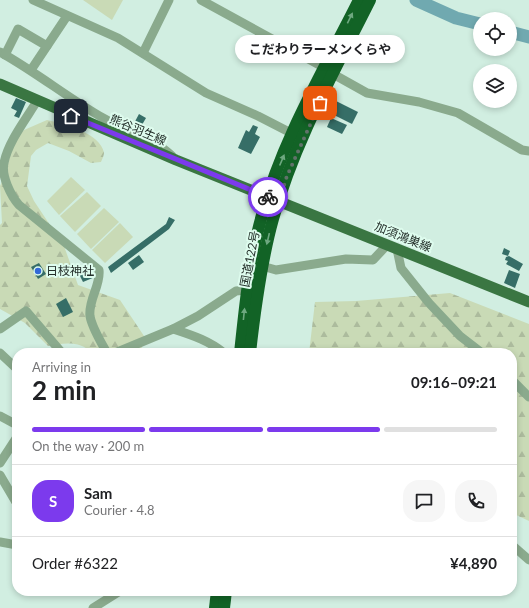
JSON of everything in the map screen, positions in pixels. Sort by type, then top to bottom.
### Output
[{"type":"highway","name":"国道122号","points":[[251,348],[273,199],[290,169],[359,0]]},
{"type":"highway","name":"国道122号","points":[[240,348],[246,290],[256,239],[273,199],[293,134],[370,0]]},
{"type":"highway","points":[[215,608],[216,596]]},
{"type":"highway","points":[[224,608],[225,596]]},
{"type":"main road","name":"熊谷羽生線","points":[[0,84],[176,160],[273,199]]},
{"type":"main road","name":"加須鴻巣線","points":[[273,199],[529,302]]},
{"type":"street","points":[[33,0],[118,38],[206,93],[258,116],[293,134]]},
{"type":"street","points":[[143,53],[169,0]]},
{"type":"street","points":[[201,0],[367,93],[419,102],[458,112],[522,150],[529,151]]},
{"type":"street","points":[[31,70],[67,16]]},
{"type":"street","points":[[47,46],[18,29],[2,53],[31,70],[104,118],[161,147],[176,160]]},
{"type":"street","points":[[37,101],[18,131],[3,164],[6,183],[12,197],[19,205],[99,270],[100,276],[96,285],[90,315],[105,348]]},
{"type":"street","points":[[262,266],[276,270],[346,259],[373,260],[392,247],[401,268],[429,303],[460,336],[476,348]]},
{"type":"street","points":[[128,348],[198,316],[236,291],[246,290]]},
{"type":"street","points":[[0,329],[26,311],[58,348]]},
{"type":"street","points":[[172,329],[194,336],[218,348]]},
{"type":"street","points":[[0,353],[12,364]]},
{"type":"street","points":[[517,385],[529,397]]},
{"type":"street","points":[[0,416],[12,422]]},
{"type":"street","points":[[0,463],[12,445]]},
{"type":"street","points":[[0,475],[12,495]]},
{"type":"street","points":[[0,542],[12,544]]},
{"type":"street","points":[[517,549],[529,560]]},
{"type":"street","points":[[93,608],[112,596]]},
{"type":"green space","points":[[83,0],[123,0],[112,20]]},
{"type":"green space","points":[[47,120],[71,126],[80,130],[96,140],[101,146],[104,153],[101,162],[91,163],[69,151],[48,143],[36,150],[31,156],[27,186],[34,201],[64,246],[78,285],[120,300],[146,339],[142,348],[85,348],[77,344],[48,346],[25,323],[0,309],[0,225],[2,223],[0,186],[6,172],[13,142],[24,130]]},
{"type":"green space","points":[[71,177],[85,190],[59,215],[47,201]]},
{"type":"green space","points":[[87,192],[101,206],[75,232],[60,216]]},
{"type":"green space","points":[[104,208],[119,222],[91,249],[77,234]]},
{"type":"green space","points":[[120,223],[133,237],[105,263],[92,250]]},
{"type":"green space","points":[[450,293],[529,324],[529,521],[517,515],[517,348],[310,348],[315,302],[356,301]]},
{"type":"building","points":[[16,98],[26,102],[19,118],[14,116],[17,111],[11,108]]},
{"type":"building","points":[[336,101],[358,112],[352,124],[330,113]]},
{"type":"building","points":[[139,114],[146,118],[139,130],[132,127]]},
{"type":"building","points":[[331,118],[347,125],[342,134],[327,127]]},
{"type":"building","points":[[253,125],[258,127],[255,134],[260,137],[251,154],[238,148],[246,130],[249,132]]},
{"type":"building","points":[[169,217],[175,220],[169,229],[111,273],[108,267],[166,224]]},
{"type":"building","points":[[504,248],[510,251],[508,256],[502,254]]},
{"type":"building","points":[[139,255],[144,262],[133,270],[128,263]]},
{"type":"building","points":[[509,256],[523,264],[519,271],[506,264],[508,261],[505,260],[506,257]]},
{"type":"building","points":[[39,263],[46,274],[38,279],[31,267]]},
{"type":"building","points":[[86,268],[87,270],[90,268],[95,277],[83,282],[79,274],[81,273],[80,271]]},
{"type":"building","points":[[509,270],[520,274],[515,288],[504,283]]},
{"type":"building","points":[[66,298],[73,312],[63,317],[56,304]]},
{"type":"waterway","points":[[416,0],[456,18],[473,22]]},
{"type":"waterway","points":[[517,34],[529,37]]},
{"type":"way so far","points":[[268,197],[279,201],[287,176],[302,140],[320,103]]},
{"type":"place","name":"こだわりラーメンくらや","points":[[320,103]]},
{"type":"place","name":"日枝神社","points":[[38,271]]},
{"type":"route","points":[[71,116],[268,197]]}]
